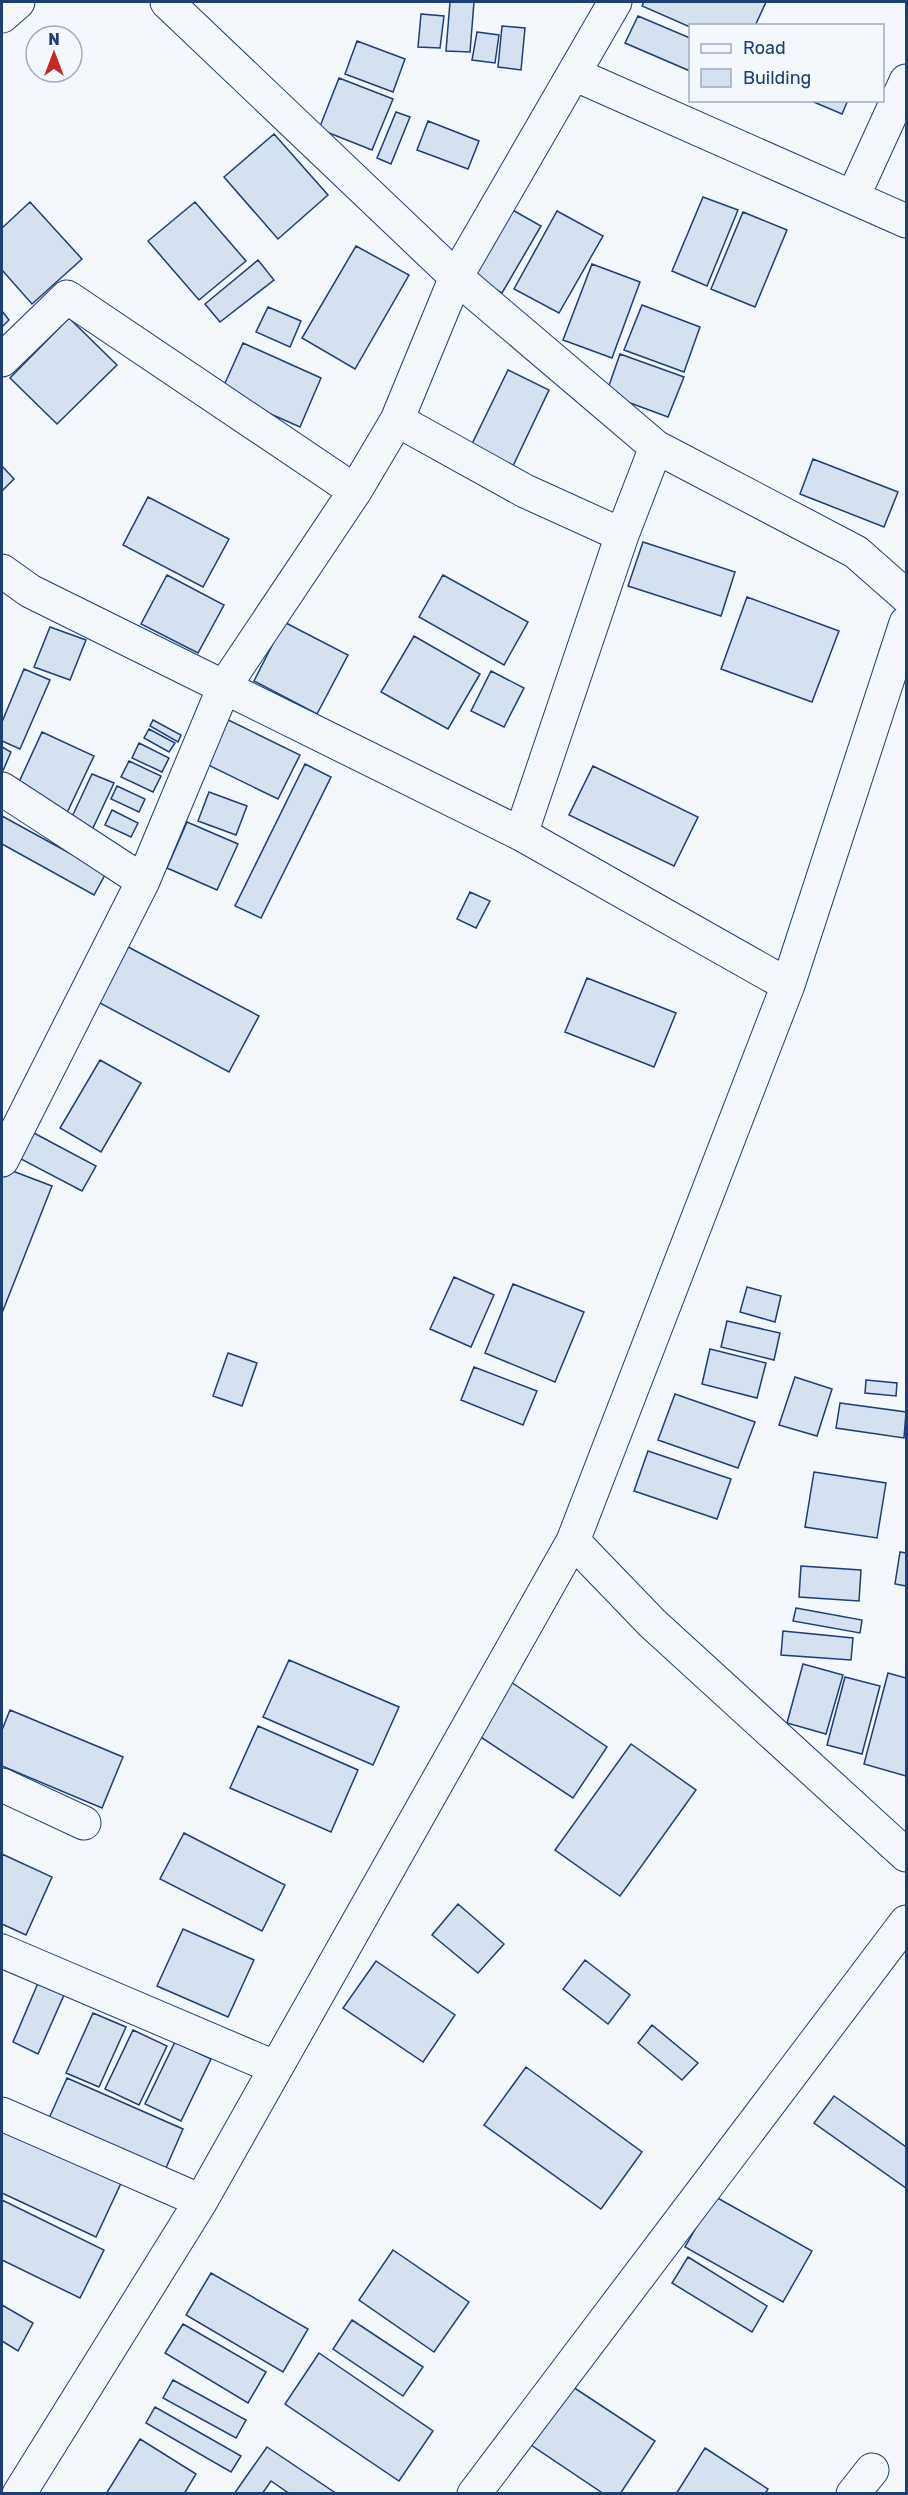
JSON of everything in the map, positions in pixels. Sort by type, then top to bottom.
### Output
[{"type":"street","points":[[2,16],[18,2]]},
{"type":"street","points":[[167,2],[456,277],[656,447],[856,552],[906,596]]},
{"type":"street","points":[[6,1140],[143,881],[224,687],[355,491],[397,420],[456,277],[615,2]]},
{"type":"street","points":[[574,74],[906,221]]},
{"type":"street","points":[[853,197],[906,81]]},
{"type":"street","points":[[2,360],[67,297],[355,491]]},
{"type":"street","points":[[397,420],[525,491],[622,535]]},
{"type":"street","points":[[521,834],[622,535],[656,447]]},
{"type":"street","points":[[2,571],[30,591],[521,834],[788,985]]},
{"type":"street","points":[[19,2493],[201,2201],[274,2067],[573,1541],[788,985],[906,623]]},
{"type":"street","points":[[2,789],[143,881]]},
{"type":"street","points":[[573,1541],[652,1623],[906,1855]]},
{"type":"street","points":[[2,1785],[84,1823]]},
{"type":"street","points":[[474,2493],[906,1922]]},
{"type":"street","points":[[2,1951],[274,2067]]},
{"type":"street","points":[[2,2114],[201,2201]]},
{"type":"building","points":[[450,2],[474,2],[470,52],[446,51]]},
{"type":"building","points":[[644,2],[766,2],[756,24],[689,24],[689,27],[642,6]]},
{"type":"building","points":[[421,14],[444,16],[440,48],[418,47]]},
{"type":"building","points":[[638,16],[689,38],[689,71],[625,43]]},
{"type":"building","points":[[502,26],[525,28],[521,70],[498,67]]},
{"type":"building","points":[[477,32],[499,35],[495,63],[472,60]]},
{"type":"building","points":[[357,41],[405,59],[393,92],[345,74]]},
{"type":"building","points":[[339,78],[393,99],[372,150],[319,129]]},
{"type":"building","points":[[814,102],[847,102],[842,114]]},
{"type":"building","points":[[396,112],[410,117],[391,164],[377,158]]},
{"type":"building","points":[[428,121],[479,141],[468,169],[417,150]]},
{"type":"building","points":[[274,134],[328,195],[278,239],[224,177]]},
{"type":"building","points":[[703,197],[738,210],[707,286],[672,271]]},
{"type":"building","points":[[30,202],[82,259],[32,304],[2,270],[2,228]]},
{"type":"building","points":[[195,202],[246,261],[199,300],[148,241]]},
{"type":"building","points":[[509,208],[541,226],[502,293],[470,275]]},
{"type":"building","points":[[557,211],[603,236],[559,313],[514,289]]},
{"type":"building","points":[[743,212],[787,230],[755,307],[711,289]]},
{"type":"building","points":[[356,246],[409,275],[355,369],[302,338]]},
{"type":"building","points":[[258,260],[274,280],[220,322],[205,304]]},
{"type":"building","points":[[592,264],[640,282],[612,358],[563,340]]},
{"type":"building","points":[[642,305],[700,327],[684,372],[624,350]]},
{"type":"building","points":[[268,307],[301,321],[290,347],[256,332]]},
{"type":"building","points":[[2,311],[9,320],[2,327]]},
{"type":"building","points":[[69,318],[117,365],[57,424],[10,378]]},
{"type":"building","points":[[243,343],[321,378],[300,427],[221,392]]},
{"type":"building","points":[[620,354],[684,377],[668,417],[606,394]]},
{"type":"building","points":[[508,370],[549,390],[512,468],[470,448]]},
{"type":"building","points":[[813,459],[898,492],[884,527],[800,494]]},
{"type":"building","points":[[2,466],[14,479],[2,491]]},
{"type":"building","points":[[148,497],[229,539],[203,587],[123,545]]},
{"type":"building","points":[[643,542],[735,572],[721,616],[628,586]]},
{"type":"building","points":[[167,575],[224,605],[198,653],[141,624]]},
{"type":"building","points":[[443,575],[528,622],[504,665],[419,617]]},
{"type":"building","points":[[747,597],[839,631],[812,702],[721,669]]},
{"type":"building","points":[[284,622],[348,655],[317,714],[254,681]]},
{"type":"building","points":[[50,627],[86,640],[70,680],[34,667]]},
{"type":"building","points":[[414,636],[480,674],[448,729],[381,692]]},
{"type":"building","points":[[24,669],[50,680],[20,749],[2,741],[2,722]]},
{"type":"building","points":[[491,671],[524,688],[504,727],[471,711]]},
{"type":"building","points":[[218,715],[300,755],[278,799],[196,759]]},
{"type":"building","points":[[153,720],[181,735],[178,742],[150,726]]},
{"type":"building","points":[[149,729],[175,743],[169,752],[144,738]]},
{"type":"building","points":[[42,732],[94,756],[65,817],[14,793]]},
{"type":"building","points":[[139,743],[169,758],[162,772],[132,758]]},
{"type":"building","points":[[2,747],[11,752],[2,773]]},
{"type":"building","points":[[129,761],[161,776],[153,792],[121,777]]},
{"type":"building","points":[[305,764],[331,777],[261,918],[235,906]]},
{"type":"building","points":[[593,766],[698,817],[674,866],[569,815]]},
{"type":"building","points":[[92,774],[114,783],[92,830],[70,821]]},
{"type":"building","points":[[117,786],[145,799],[139,812],[111,799]]},
{"type":"building","points":[[209,792],[247,806],[236,835],[198,821]]},
{"type":"building","points":[[112,810],[138,823],[131,837],[105,825]]},
{"type":"building","points":[[2,816],[106,873],[94,895],[2,844]]},
{"type":"building","points":[[187,822],[238,844],[217,890],[167,868]]},
{"type":"building","points":[[470,892],[490,901],[476,928],[457,919]]},
{"type":"building","points":[[115,940],[259,1016],[229,1072],[85,995]]},
{"type":"building","points":[[587,978],[676,1013],[654,1067],[565,1032]]},
{"type":"building","points":[[100,1060],[141,1083],[101,1152],[60,1128]]},
{"type":"building","points":[[32,1132],[96,1166],[82,1191],[19,1158]]},
{"type":"building","points":[[2,1167],[52,1186],[2,1313]]},
{"type":"building","points":[[454,1277],[494,1295],[471,1347],[430,1329]]},
{"type":"building","points":[[513,1284],[584,1312],[555,1382],[485,1353]]},
{"type":"building","points":[[747,1287],[781,1296],[775,1322],[740,1312]]},
{"type":"building","points":[[727,1321],[780,1333],[774,1360],[721,1347]]},
{"type":"building","points":[[710,1349],[766,1363],[757,1398],[702,1384]]},
{"type":"building","points":[[228,1353],[257,1363],[242,1406],[213,1396]]},
{"type":"building","points":[[474,1367],[537,1391],[523,1425],[461,1400]]},
{"type":"building","points":[[795,1377],[832,1389],[817,1436],[779,1425]]},
{"type":"building","points":[[866,1380],[897,1383],[896,1396],[865,1393]]},
{"type":"building","points":[[675,1394],[755,1422],[738,1468],[658,1440]]},
{"type":"building","points":[[840,1403],[906,1412],[904,1438],[836,1428]]},
{"type":"building","points":[[648,1451],[731,1479],[717,1519],[634,1491]]},
{"type":"building","points":[[814,1472],[886,1483],[877,1538],[805,1527]]},
{"type":"building","points":[[900,1552],[906,1553],[906,1586],[895,1584]]},
{"type":"building","points":[[801,1566],[861,1570],[859,1601],[799,1597]]},
{"type":"building","points":[[796,1608],[862,1620],[860,1633],[793,1621]]},
{"type":"building","points":[[783,1631],[853,1638],[851,1660],[781,1655]]},
{"type":"building","points":[[289,1660],[399,1707],[373,1765],[263,1717]]},
{"type":"building","points":[[803,1664],[843,1675],[826,1734],[787,1723]]},
{"type":"building","points":[[888,1673],[906,1678],[906,1776],[864,1764]]},
{"type":"building","points":[[845,1677],[880,1686],[862,1754],[827,1745]]},
{"type":"building","points":[[511,1682],[607,1747],[573,1798],[476,1734]]},
{"type":"building","points":[[10,1710],[123,1757],[102,1808],[2,1766],[2,1730]]},
{"type":"building","points":[[258,1726],[358,1770],[331,1832],[230,1788]]},
{"type":"building","points":[[631,1744],[696,1790],[620,1896],[555,1850]]},
{"type":"building","points":[[184,1833],[285,1885],[262,1931],[160,1879]]},
{"type":"building","points":[[2,1854],[52,1877],[26,1935],[2,1924]]},
{"type":"building","points":[[458,1904],[504,1944],[478,1973],[432,1935]]},
{"type":"building","points":[[183,1929],[254,1960],[228,2017],[157,1986]]},
{"type":"building","points":[[585,1960],[630,1995],[608,2024],[563,1989]]},
{"type":"building","points":[[376,1961],[455,2015],[423,2062],[343,2008]]},
{"type":"building","points":[[38,1983],[64,1995],[38,2054],[13,2042]]},
{"type":"building","points":[[93,2013],[126,2027],[99,2087],[66,2073]]},
{"type":"building","points":[[652,2025],[698,2063],[682,2080],[638,2043]]},
{"type":"building","points":[[133,2030],[167,2046],[139,2105],[105,2089]]},
{"type":"building","points":[[175,2042],[211,2059],[181,2121],[145,2104]]},
{"type":"building","points":[[526,2067],[642,2152],[601,2209],[484,2125]]},
{"type":"building","points":[[67,2078],[183,2129],[162,2177],[46,2125]]},
{"type":"building","points":[[834,2096],[906,2147],[906,2188],[814,2123]]},
{"type":"building","points":[[2,2126],[122,2181],[96,2237],[2,2193]]},
{"type":"building","points":[[714,2196],[812,2251],[783,2302],[685,2247]]},
{"type":"building","points":[[2,2200],[104,2250],[80,2298],[2,2260]]},
{"type":"building","points":[[393,2250],[469,2302],[434,2352],[359,2300]]},
{"type":"building","points":[[688,2257],[767,2306],[752,2332],[672,2283]]},
{"type":"building","points":[[211,2273],[308,2329],[283,2372],[186,2315]]},
{"type":"building","points":[[2,2305],[33,2323],[18,2351],[2,2341]]},
{"type":"building","points":[[352,2320],[423,2367],[403,2396],[333,2349]]},
{"type":"building","points":[[183,2324],[266,2372],[248,2403],[165,2353]]},
{"type":"building","points":[[319,2353],[433,2431],[399,2481],[285,2404]]},
{"type":"building","points":[[173,2380],[246,2420],[236,2438],[163,2398]]},
{"type":"building","points":[[570,2385],[655,2441],[620,2494],[604,2494],[531,2445]]},
{"type":"building","points":[[155,2407],[241,2456],[231,2472],[146,2423]]},
{"type":"building","points":[[140,2439],[196,2474],[184,2494],[106,2494]]},
{"type":"building","points":[[267,2447],[337,2494],[290,2494],[271,2481],[262,2494],[234,2494]]},
{"type":"building","points":[[705,2448],[768,2489],[765,2494],[676,2494]]}]
